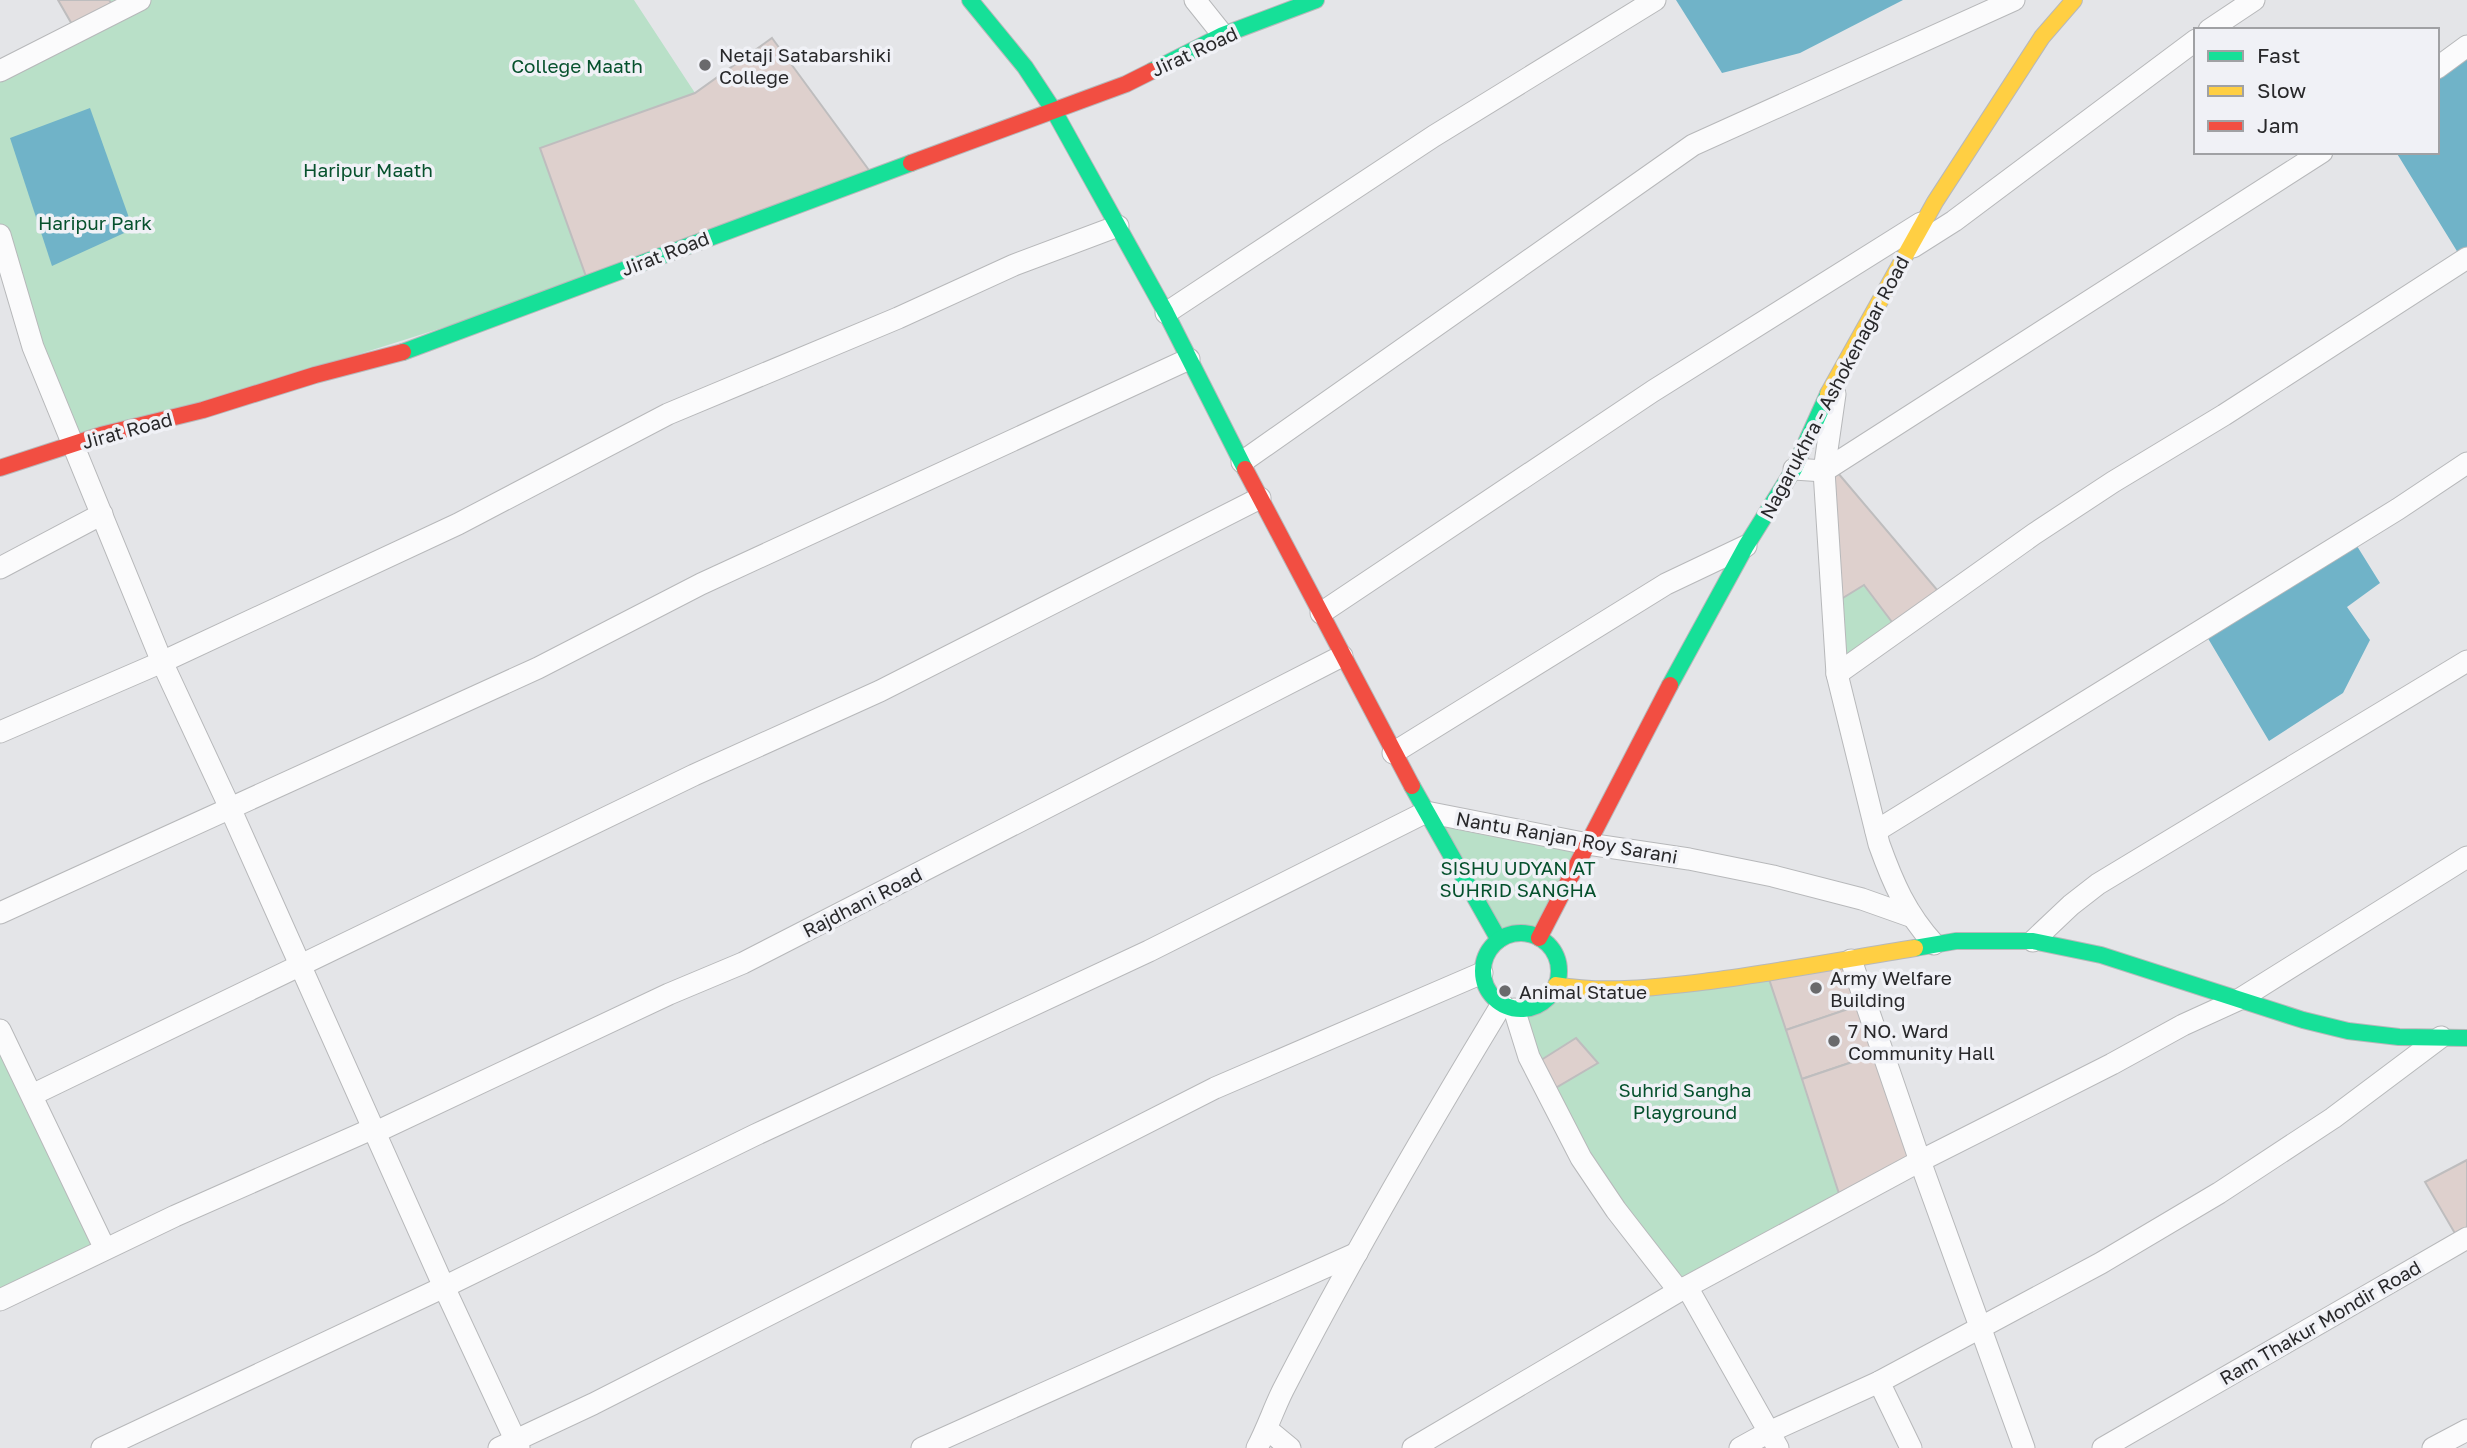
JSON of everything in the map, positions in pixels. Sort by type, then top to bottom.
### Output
[{"type":"main road","points":[[970,0],[1007,43],[1054,111],[1166,313],[1394,753],[1499,940]]},
{"type":"main road","name":"Jirat Road","points":[[0,468],[74,444],[399,353],[1126,84],[1223,35],[1317,0]]},
{"type":"main road","name":"Nagarukhra - Ashokenagar Road","points":[[1539,938],[1649,724],[1746,546],[1794,469],[1818,412],[1908,250],[1999,100],[2042,37],[2074,0]]},
{"type":"main road","points":[[1522,933],[1539,938],[1552,950],[1558,961],[1556,985],[1549,996],[1539,1004],[1527,1008],[1508,1006],[1492,996],[1485,985],[1482,972],[1484,960],[1499,940],[1510,934],[1522,933]]},
{"type":"main road","points":[[1556,985],[1583,990],[1670,986],[1851,960],[1956,941],[2033,941],[2101,956],[2303,1020],[2348,1031],[2399,1037],[2467,1038]]},
{"type":"street","points":[[0,71],[140,0]]},
{"type":"street","points":[[1195,0],[1223,35]]},
{"type":"street","points":[[1166,313],[1434,136],[1655,0]]},
{"type":"street","points":[[1242,462],[1693,145],[2014,0]]},
{"type":"street","points":[[2212,28],[2254,0]]},
{"type":"street","points":[[1908,250],[1954,221],[2194,41]]},
{"type":"street","points":[[2439,67],[2467,46]]},
{"type":"street","points":[[1794,469],[1824,471],[2319,154]]},
{"type":"street","points":[[1321,613],[1653,391],[1924,222]]},
{"type":"street","points":[[0,732],[162,662],[458,524],[667,414],[898,318],[1014,265],[1118,226]]},
{"type":"street","points":[[0,235],[33,347],[162,662],[375,1130],[511,1446],[1215,1088],[1482,972]]},
{"type":"street","points":[[1837,674],[2034,534],[2467,258]]},
{"type":"street","points":[[0,913],[538,668],[701,584],[1189,359]]},
{"type":"street","points":[[1838,376],[1824,471],[1837,674],[1875,831],[1888,869],[1910,916],[1934,944]]},
{"type":"street","points":[[1875,831],[2398,509],[2467,463]]},
{"type":"street","points":[[32,1095],[694,775],[880,691],[1260,498]]},
{"type":"street","points":[[0,569],[102,514]]},
{"type":"street","points":[[1394,753],[1666,584],[1746,546]]},
{"type":"street","name":"Rajdhani Road","points":[[0,1300],[175,1216],[375,1130],[669,994],[743,963],[1342,656]]},
{"type":"street","points":[[2033,941],[2098,884],[2467,661]]},
{"type":"street","points":[[102,1448],[444,1287],[755,1135],[1149,951],[1426,812]]},
{"type":"street","name":"Nantu Ranjan Roy Sarani","points":[[1426,812],[1773,876],[1862,899],[1910,916]]},
{"type":"street","points":[[1413,1448],[1683,1289],[1920,1161],[2089,1076],[2183,1025],[2240,999],[2467,857]]},
{"type":"street","points":[[1851,960],[1920,1161],[2024,1448]]},
{"type":"street","points":[[1258,1448],[1282,1393],[1418,1145],[1508,1006]]},
{"type":"street","points":[[1508,1006],[1529,1057],[1581,1158],[1616,1210],[1683,1289],[1774,1440]]},
{"type":"street","points":[[0,1030],[105,1249]]},
{"type":"street","points":[[1740,1448],[1774,1440],[1980,1326],[2101,1263],[2219,1193],[2333,1118],[2443,1036]]},
{"type":"street","name":"Ram Thakur Mondir Road","points":[[2103,1448],[2133,1441],[2174,1406],[2467,1238]]},
{"type":"street","points":[[922,1448],[1357,1253]]},
{"type":"street","points":[[1879,1382],[1910,1448]]},
{"type":"street","points":[[1267,1429],[1290,1448]]},
{"type":"street","points":[[2433,1448],[2467,1430]]},
{"type":"green space","name":"Haripur Maath","points":[[109,0],[634,0],[695,93],[541,148],[588,282],[74,444],[0,235],[0,71],[115,11]]},
{"type":"green space","points":[[1864,585],[1898,630],[1837,674],[1833,604]]},
{"type":"green space","name":"SISHU UDYAN AT SUHRID SANGHA","points":[[1426,812],[1588,844],[1539,938],[1499,940]]},
{"type":"green space","name":"Suhrid Sangha Playground","points":[[1767,973],[1842,1203],[1679,1291],[1616,1210],[1514,1009],[1539,1004],[1549,996]]},
{"type":"green space","points":[[0,1030],[105,1249],[0,1300]]},
{"type":"water","points":[[1676,0],[1903,0],[1800,53],[1722,73]]},
{"type":"water","points":[[2467,53],[2467,258],[2463,261],[2397,154],[2439,154],[2439,67]]},
{"type":"water","points":[[90,108],[133,229],[52,266],[10,138]]},
{"type":"water","points":[[2352,538],[2380,583],[2347,607],[2370,640],[2343,693],[2269,741],[2203,630]]},
{"type":"building","points":[[58,0],[109,0],[111,3],[73,26]]},
{"type":"building","points":[[772,38],[874,177],[588,282],[540,148],[695,93]]},
{"type":"building","points":[[1832,466],[1944,598],[1898,630],[1864,585],[1833,604]]},
{"type":"building","name":"Army Welfare Building","points":[[1851,960],[1866,1003],[1786,1030],[1767,973]]},
{"type":"building","name":"7 NO. Ward Community Hall","points":[[1866,1003],[1882,1052],[1802,1079],[1786,1030]]},
{"type":"building","points":[[1576,1038],[1598,1063],[1552,1090],[1538,1062]]},
{"type":"building","points":[[1882,1052],[1920,1161],[1842,1203],[1802,1079]]},
{"type":"building","points":[[2467,1160],[2467,1238],[2460,1242],[2425,1182]]},
{"type":"traffic: fast","points":[[970,0],[1025,67],[1054,111],[1166,313],[1245,469]]},
{"type":"traffic: fast","points":[[1152,71],[1223,35],[1316,0]]},
{"type":"traffic: fast","points":[[403,352],[911,163]]},
{"type":"traffic: fast","points":[[1670,685],[1746,546],[1794,469],[1828,394]]},
{"type":"traffic: fast","points":[[1412,786],[1499,940]]},
{"type":"traffic: fast","points":[[1521,933],[1535,936],[1548,944],[1556,957],[1559,971],[1556,985],[1548,998],[1535,1006],[1521,1009],[1507,1006],[1494,998],[1486,985],[1483,971],[1486,957],[1494,944],[1507,936],[1521,933]]},
{"type":"traffic: fast","points":[[1915,948],[1956,941],[2033,941],[2101,955],[2303,1020],[2348,1031],[2399,1037],[2467,1038]]},
{"type":"traffic: slow","points":[[1828,394],[1935,202],[2042,37],[2074,0]]},
{"type":"traffic: slow","points":[[1556,985],[1594,989],[1672,985],[1762,974],[1915,948]]},
{"type":"traffic: jam","points":[[911,163],[1126,84],[1152,71]]},
{"type":"traffic: jam","points":[[0,468],[101,435],[203,410],[315,375],[403,352]]},
{"type":"traffic: jam","points":[[1245,469],[1412,786]]},
{"type":"traffic: jam","points":[[1539,938],[1670,685]]},
{"type":"place","name":"Netaji Satabarshiki College","points":[[705,65]]},
{"type":"place","name":"Army Welfare Building","points":[[1816,988]]},
{"type":"place","name":"Animal Statue","points":[[1505,991]]},
{"type":"place","name":"7 NO. Ward Community Hall","points":[[1834,1041]]},
{"type":"park label","name":"College Maath","points":[[577,65]]},
{"type":"park label","name":"Haripur Park","points":[[95,222]]}]
